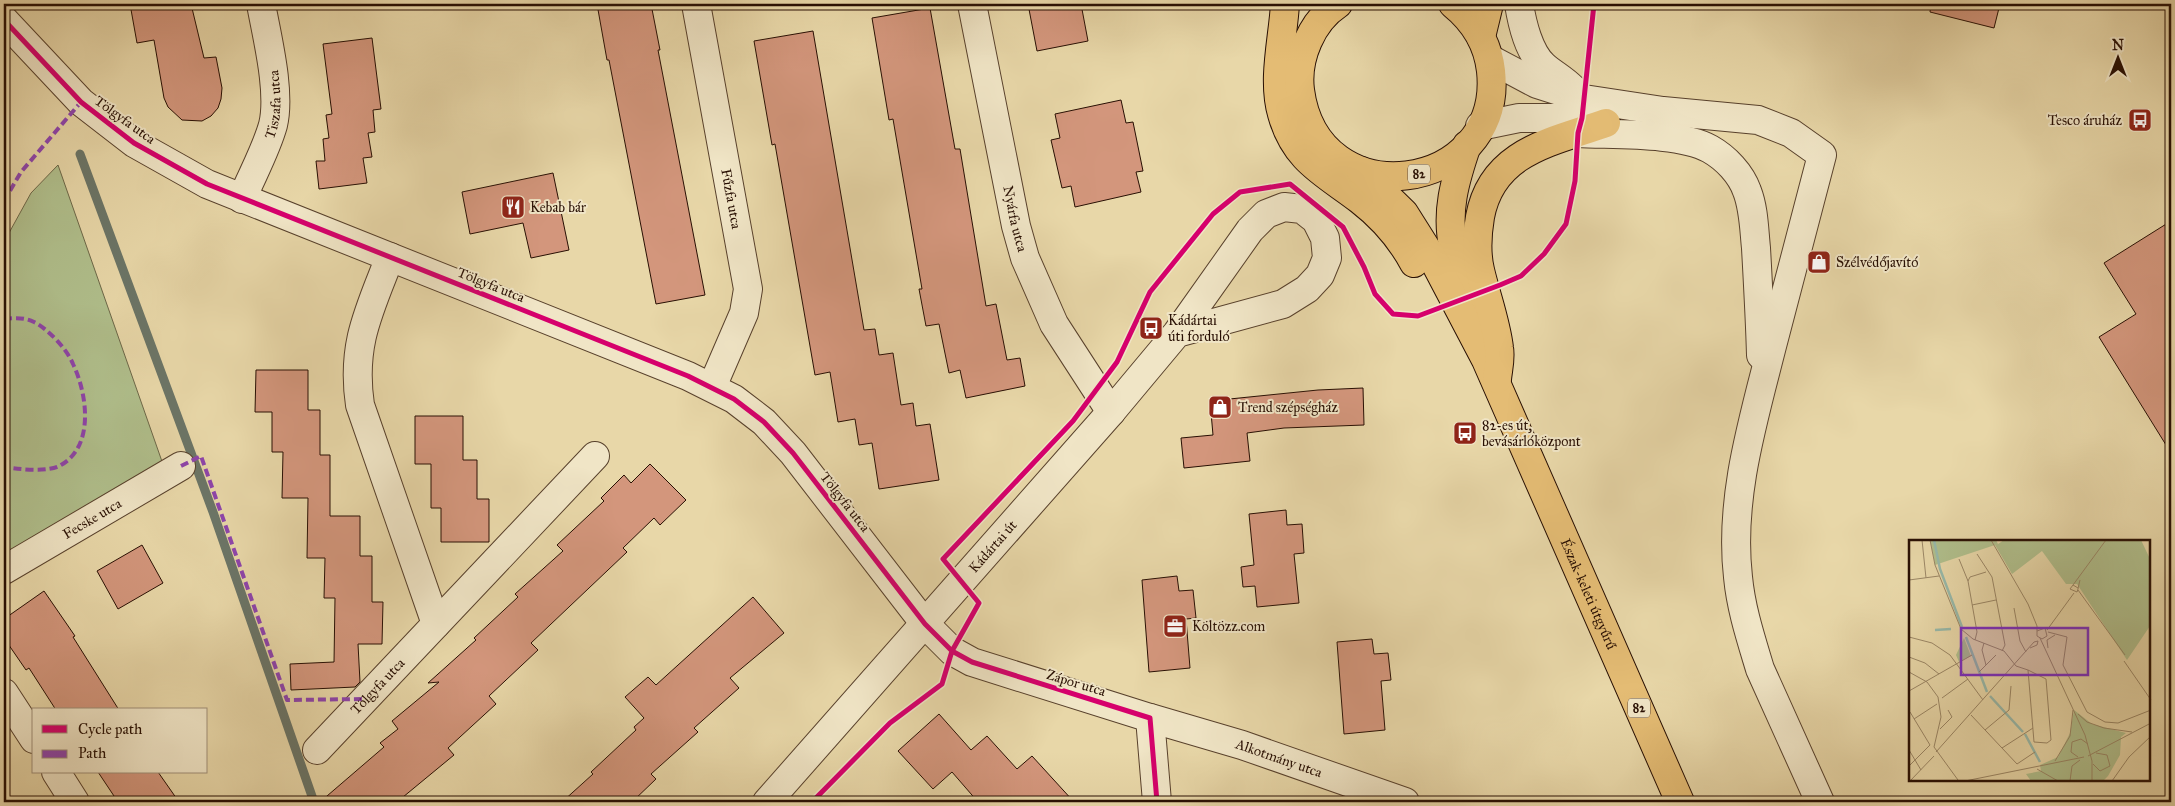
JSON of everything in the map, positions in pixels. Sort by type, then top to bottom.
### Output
[{"type":"main road","points":[[1308,41],[1319,4]]},
{"type":"main road","name":"82","points":[[1338,4],[1319,22],[1308,41],[1301,61],[1299,83],[1302,104],[1310,126],[1323,145],[1340,160],[1361,171],[1383,177],[1407,177],[1436,168],[1450,160],[1474,136]]},
{"type":"main road","points":[[1453,4],[1470,20],[1486,48]]},
{"type":"main road","name":"82","points":[[1489,4],[1486,48],[1491,90],[1489,105],[1453,187],[1451,224],[1454,250],[1496,385]]},
{"type":"main road","points":[[1284,6],[1278,89],[1282,114],[1290,137],[1304,156],[1321,173],[1359,199],[1378,215],[1396,235],[1411,256],[1463,356],[1496,385]]},
{"type":"main road","points":[[1496,385],[1500,349],[1480,267],[1477,234],[1483,203],[1498,174],[1521,156],[1554,139],[1606,123]]},
{"type":"main road","name":"82","points":[[1361,171],[1404,214],[1433,259],[1486,360],[1496,385]]},
{"type":"main road","name":"Észak-keleti útgyűrű","points":[[1496,385],[1680,802]]},
{"type":"street","name":"Tiszafa utca","points":[[242,199],[273,124],[275,95],[271,56],[261,4]]},
{"type":"street","name":"Fűzfa utca","points":[[696,4],[748,289],[744,313],[712,387]]},
{"type":"street","name":"Nyárfa utca","points":[[972,4],[1016,226],[1025,258],[1054,324],[1111,412]]},
{"type":"street","points":[[1519,4],[1521,19],[1529,42],[1542,65],[1564,80],[1584,99]]},
{"type":"street","name":"Tölgyfa utca","points":[[4,20],[81,102],[134,144],[207,184],[712,387],[734,398],[764,422],[793,453],[925,624]]},
{"type":"street","points":[[1486,48],[1537,84],[1584,99],[1664,111],[1758,120],[1791,133],[1822,155],[1749,438],[1738,504],[1738,576],[1746,623],[1760,669],[1820,802]]},
{"type":"street","points":[[1474,136],[1519,118],[1582,118],[1606,123],[1664,111]]},
{"type":"street","points":[[1578,133],[1670,138],[1692,143],[1709,148],[1725,160],[1738,174],[1747,191],[1752,210],[1758,282],[1762,386]]},
{"type":"street","name":"Kádártai út","points":[[767,802],[1111,412],[1177,333],[1250,230],[1266,214],[1284,207],[1302,209],[1316,220],[1325,238],[1327,258],[1320,275],[1307,289],[1283,304],[1177,333]]},
{"type":"street","points":[[390,257],[366,320],[359,346],[356,380],[360,405],[436,624]]},
{"type":"street","name":"Tölgyfa utca","points":[[317,750],[594,456]]},
{"type":"street","name":"Fecske utca","points":[[4,570],[181,466]]},
{"type":"street","name":"Zápor utca","points":[[925,624],[952,651],[972,662],[1150,718]]},
{"type":"street","points":[[4,693],[32,736]]},
{"type":"street","points":[[1150,718],[1157,802]]},
{"type":"street","name":"Alkotmány utca","points":[[1150,718],[1242,745],[1405,802]]},
{"type":"street","points":[[57,774],[75,802]]},
{"type":"green space","points":[[58,165],[165,470],[4,567],[4,242],[31,193]]},
{"type":"building","points":[[130,4],[191,4],[204,58],[216,57],[222,88],[218,108],[211,116],[202,121],[182,120],[168,107],[164,98],[154,40],[137,43]]},
{"type":"building","points":[[597,4],[651,4],[660,50],[658,50],[705,295],[656,304]]},
{"type":"building","points":[[1028,4],[1081,4],[1088,41],[1037,51]]},
{"type":"building","points":[[1931,4],[2000,4],[1994,28],[1930,12]]},
{"type":"building","points":[[930,8],[955,149],[960,149],[986,306],[996,304],[1007,360],[1020,358],[1025,386],[966,398],[960,370],[949,373],[939,324],[926,326],[919,289],[922,289],[893,119],[889,120],[872,18]]},
{"type":"building","points":[[813,31],[864,330],[875,329],[879,355],[893,353],[901,405],[913,403],[916,426],[930,424],[939,480],[879,489],[872,443],[859,445],[855,419],[838,422],[830,372],[815,375],[775,144],[772,145],[754,41]]},
{"type":"building","points":[[372,38],[381,109],[373,110],[375,132],[368,133],[372,157],[363,158],[367,183],[319,189],[316,161],[325,161],[323,139],[329,138],[326,115],[332,114],[323,44]]},
{"type":"building","points":[[1121,100],[1126,123],[1133,122],[1143,171],[1136,172],[1141,192],[1075,207],[1071,186],[1062,188],[1051,140],[1060,138],[1055,114]]},
{"type":"building","name":"Kebab bár","points":[[553,173],[569,250],[531,258],[523,223],[470,234],[462,192]]},
{"type":"building","points":[[2171,221],[2171,453],[2099,337],[2136,314],[2104,263]]},
{"type":"building","points":[[256,370],[308,370],[308,410],[320,410],[320,455],[330,455],[330,516],[360,516],[360,556],[372,556],[372,602],[383,602],[382,644],[358,644],[360,682],[355,687],[291,690],[290,664],[334,662],[335,598],[324,598],[325,558],[307,558],[308,498],[282,498],[283,452],[272,452],[272,412],[255,412]]},
{"type":"building","points":[[1363,388],[1364,425],[1284,428],[1247,433],[1250,461],[1184,468],[1181,438],[1213,435],[1210,401],[1318,390]]},
{"type":"building","points":[[415,416],[463,416],[463,460],[477,460],[477,499],[489,499],[489,542],[441,542],[441,508],[431,508],[431,464],[415,464]]},
{"type":"building","points":[[650,464],[686,500],[660,525],[654,518],[623,548],[627,552],[531,643],[538,650],[489,696],[496,704],[448,748],[454,755],[397,802],[320,802],[384,747],[380,743],[398,729],[392,721],[439,682],[428,683],[476,640],[474,638],[518,597],[515,594],[563,551],[557,545],[604,501],[601,498],[624,475],[631,483]]},
{"type":"building","points":[[1286,510],[1287,525],[1302,524],[1304,553],[1294,554],[1299,603],[1257,607],[1255,586],[1243,587],[1241,567],[1254,565],[1249,514]]},
{"type":"building","points":[[142,545],[163,583],[118,609],[97,571]]},
{"type":"building","points":[[1177,576],[1179,591],[1193,590],[1196,618],[1186,619],[1190,668],[1149,672],[1142,580]]},
{"type":"building","points":[[44,591],[75,636],[73,637],[118,708],[55,708],[29,668],[26,670],[4,638],[4,619]]},
{"type":"building","points":[[753,597],[784,633],[730,678],[739,688],[694,728],[698,732],[651,774],[656,779],[632,802],[562,802],[593,774],[591,772],[636,730],[634,727],[644,718],[625,697],[648,677],[656,685]]},
{"type":"building","points":[[1372,639],[1374,654],[1388,653],[1391,680],[1381,681],[1385,730],[1344,734],[1337,642]]},
{"type":"building","points":[[939,714],[971,750],[987,736],[1017,769],[1032,756],[1074,802],[978,802],[952,772],[933,789],[898,751]]},
{"type":"building","points":[[99,774],[159,774],[179,802],[118,802]]},
{"type":"waterway","points":[[80,154],[213,512],[314,802]]},
{"type":"marked path","points":[[4,201],[21,172],[81,102]]},
{"type":"marked path","points":[[4,319],[30,320],[45,329],[62,346],[78,376],[82,389],[85,418],[79,445],[72,456],[61,465],[41,470],[4,467]]},
{"type":"marked path","points":[[181,466],[201,456],[287,700],[365,699]]},
{"type":"cycle path","points":[[812,802],[890,723],[942,684],[952,651],[979,603],[943,559],[1073,421],[1117,362],[1150,292],[1213,214],[1240,192],[1290,184],[1343,227],[1364,267],[1375,294],[1393,314],[1418,316],[1500,285],[1521,276],[1544,254],[1566,224],[1575,181],[1578,133],[1582,118],[1594,4]]},
{"type":"cycle path","points":[[4,20],[81,102],[134,143],[207,184],[688,376],[734,399],[764,422],[793,453],[925,624],[952,651],[972,662],[1150,718],[1157,802]]},
{"type":"place","name":"Tesco áruház","points":[[2140,120]]},
{"type":"place","name":"Kebab bár","points":[[513,207]]},
{"type":"place","name":"Szélvédőjavító","points":[[1819,262]]},
{"type":"place","name":"Kádártai úti forduló","points":[[1151,328]]},
{"type":"place","name":"Trend szépségház","points":[[1220,407]]},
{"type":"place","name":"82-es út, bevásárlóközpont","points":[[1465,433]]},
{"type":"place","name":"Költözz.com","points":[[1175,626]]}]
